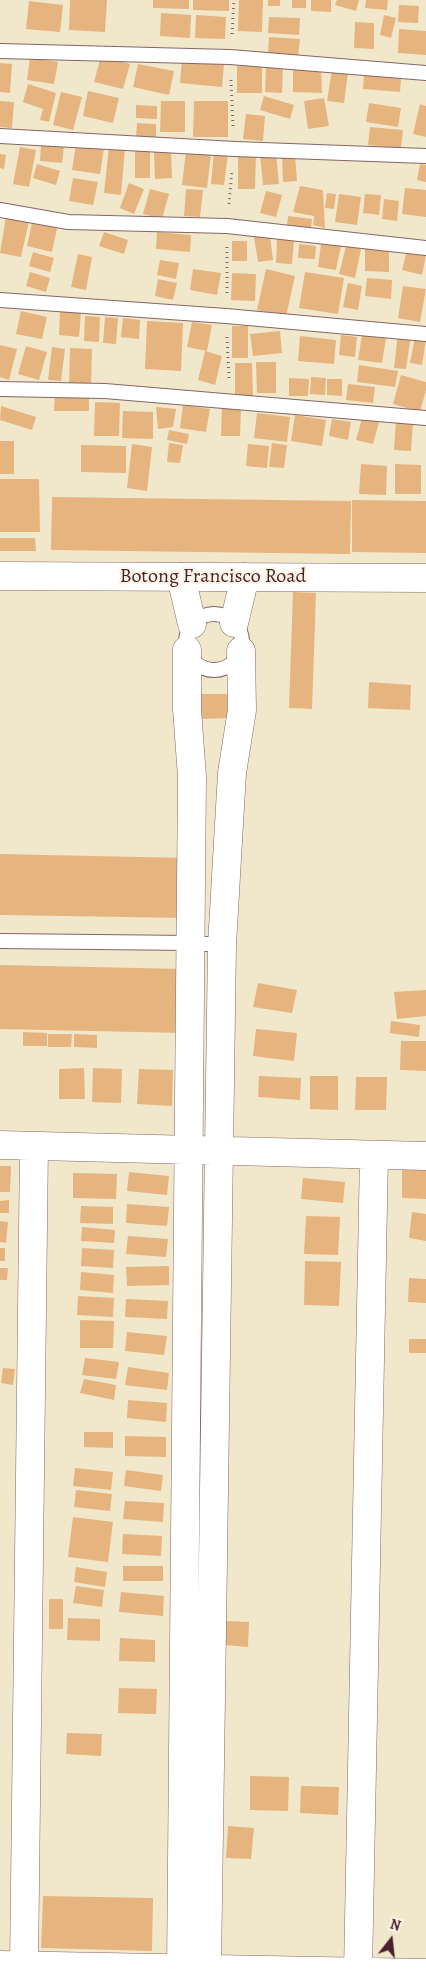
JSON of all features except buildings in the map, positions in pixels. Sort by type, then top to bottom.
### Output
[{"type":"street","name":"Botong Francisco Road","points":[[0,576],[426,578]]},
{"type":"street","points":[[181,577],[190,637],[187,709],[192,777],[181,1968]]},
{"type":"street","points":[[234,623],[245,577]]},
{"type":"street","points":[[207,1969],[222,944],[232,772],[242,710],[240,651]]},
{"type":"street","points":[[0,1145],[426,1156]]},
{"type":"street","points":[[34,1146],[12,1965],[426,1973]]},
{"type":"street","points":[[358,1972],[374,1155]]},
{"type":"lane","points":[[0,52],[230,56],[426,73]]},
{"type":"lane","points":[[0,136],[234,149],[426,156]]},
{"type":"lane","points":[[0,210],[68,222],[227,226],[426,248]]},
{"type":"lane","points":[[0,300],[226,316],[426,334]]},
{"type":"lane","points":[[0,389],[105,391],[426,418]]},
{"type":"lane","points":[[207,615],[217,615],[226,617],[234,623],[242,641],[236,660],[219,670],[208,670],[199,666],[192,659],[190,637],[199,618],[207,615]]},
{"type":"lane","points":[[0,942],[222,944]]},
{"type":"path","points":[[230,402],[226,316],[227,226],[234,149],[230,56],[234,0]]}]
